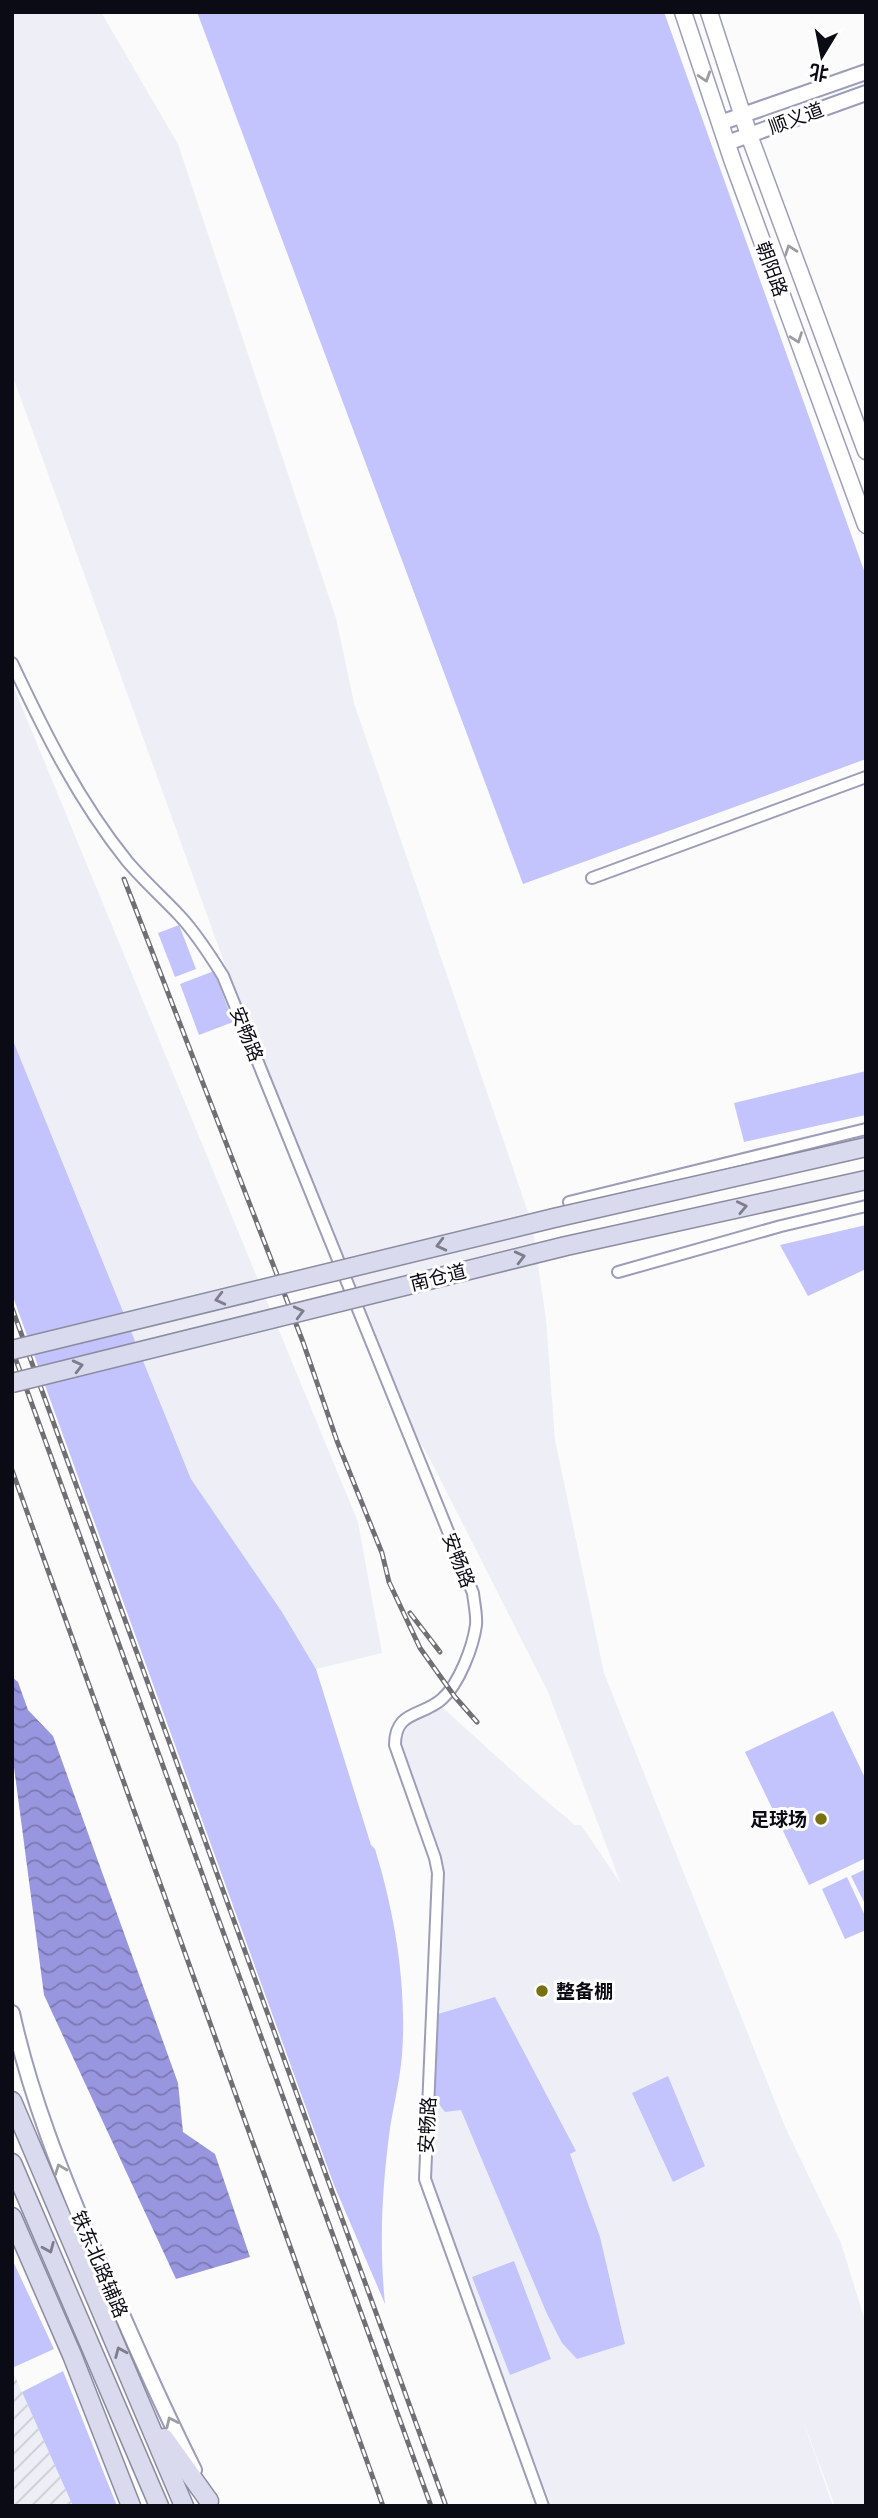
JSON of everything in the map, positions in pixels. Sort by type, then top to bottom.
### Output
[{"type":"highway","name":"南仓道","points":[[12,1350],[554,1218],[866,1147]]},
{"type":"highway","name":"南仓道","points":[[12,1383],[566,1246],[866,1180]]},
{"type":"highway","points":[[12,2088],[27,2135]]},
{"type":"highway","points":[[12,2101],[184,2506]]},
{"type":"highway","points":[[12,2163],[159,2506]]},
{"type":"highway","points":[[12,2217],[72,2355],[131,2506]]},
{"type":"highway","points":[[101,2368],[120,2476]]},
{"type":"highway","points":[[146,2412],[210,2503]]},
{"type":"main road","name":"朝阳路","points":[[683,12],[727,143],[866,525]]},
{"type":"main road","name":"朝阳路","points":[[709,12],[749,135],[866,451]]},
{"type":"street","name":"顺义道","points":[[720,123],[866,72]]},
{"type":"street","name":"顺义道","points":[[727,143],[866,93]]},
{"type":"street","name":"安畅路","points":[[12,663],[52,748],[91,811],[128,861],[181,918],[212,957],[223,976],[473,1593],[476,1624],[465,1665],[443,1698],[403,1721],[395,1734],[396,1745],[438,1873],[425,2179],[543,2506]]},
{"type":"street","points":[[592,877],[866,777]]},
{"type":"street","points":[[569,1202],[866,1129]]},
{"type":"street","points":[[618,1272],[781,1226],[866,1206]]},
{"type":"street","name":"铁东北路辅路","points":[[12,2013],[28,2076],[59,2168],[113,2295],[210,2503]]},
{"type":"shaded area","points":[[12,12],[101,12],[178,144],[336,618],[354,703],[532,1224],[546,1319],[555,1440],[604,1673],[786,2129],[841,2243],[866,2324],[866,2506],[835,2506],[801,2415],[833,2506],[551,2506],[430,2176],[443,1869],[402,1749],[401,1733],[405,1724],[442,1707],[538,1794],[575,1825],[581,1825],[621,1884],[548,1692],[431,1461],[379,1371],[322,1234],[12,374]]},
{"type":"shaded area","points":[[197,12],[664,12],[866,576],[866,759],[523,884]]},
{"type":"shaded area","points":[[12,683],[358,1522],[382,1653],[316,1669],[282,1612],[191,1479],[12,1038]]},
{"type":"shaded area","points":[[179,925],[196,969],[175,977],[158,933]]},
{"type":"shaded area","points":[[214,971],[233,1022],[199,1035],[180,984]]},
{"type":"shaded area","points":[[12,1038],[191,1479],[282,1612],[316,1669],[371,1845],[375,1849],[394,1925],[403,2003],[402,2055],[383,2194],[382,2259],[385,2304],[334,2185],[12,1294]]},
{"type":"shaded area","points":[[866,1071],[866,1115],[744,1142],[734,1103]]},
{"type":"shaded area","points":[[866,1225],[866,1269],[808,1296],[780,1245]]},
{"type":"shaded area","name":"足球场","points":[[833,1711],[866,1780],[866,1858],[809,1885],[745,1752]]},
{"type":"shaded area","points":[[866,1869],[866,1906],[851,1876]]},
{"type":"shaded area","points":[[847,1877],[866,1918],[866,1930],[845,1939],[822,1889]]},
{"type":"shaded area","points":[[495,1997],[576,2151],[570,2154],[600,2237],[625,2344],[577,2359],[562,2343],[547,2314],[461,2110],[445,2112],[435,2099],[438,2014]]},
{"type":"shaded area","points":[[668,2076],[705,2166],[673,2182],[632,2093]]},
{"type":"shaded area","points":[[12,2259],[54,2349],[12,2368]]},
{"type":"shaded area","points":[[514,2261],[551,2359],[510,2375],[472,2277]]},
{"type":"shaded area","points":[[12,2370],[22,2392],[73,2506],[12,2506]]},
{"type":"shaded area","points":[[63,2371],[117,2506],[73,2506],[22,2392]]},
{"type":"water","points":[[12,1677],[18,1682],[28,1710],[53,1736],[178,2083],[183,2132],[215,2154],[250,2257],[176,2279],[44,1995],[12,1752]]},
{"type":"railway","points":[[124,879],[303,1342],[337,1441],[382,1553],[389,1582],[420,1648],[455,1697],[477,1722]]},
{"type":"railway","points":[[12,1308],[446,2506]]},
{"type":"railway","points":[[12,1349],[431,2506]]},
{"type":"railway","points":[[12,1470],[383,2506]]},
{"type":"railway","points":[[410,1613],[440,1652]]},
{"type":"place","name":"足球场","points":[[821,1819]]},
{"type":"place","name":"整备棚","points":[[542,1991]]}]
